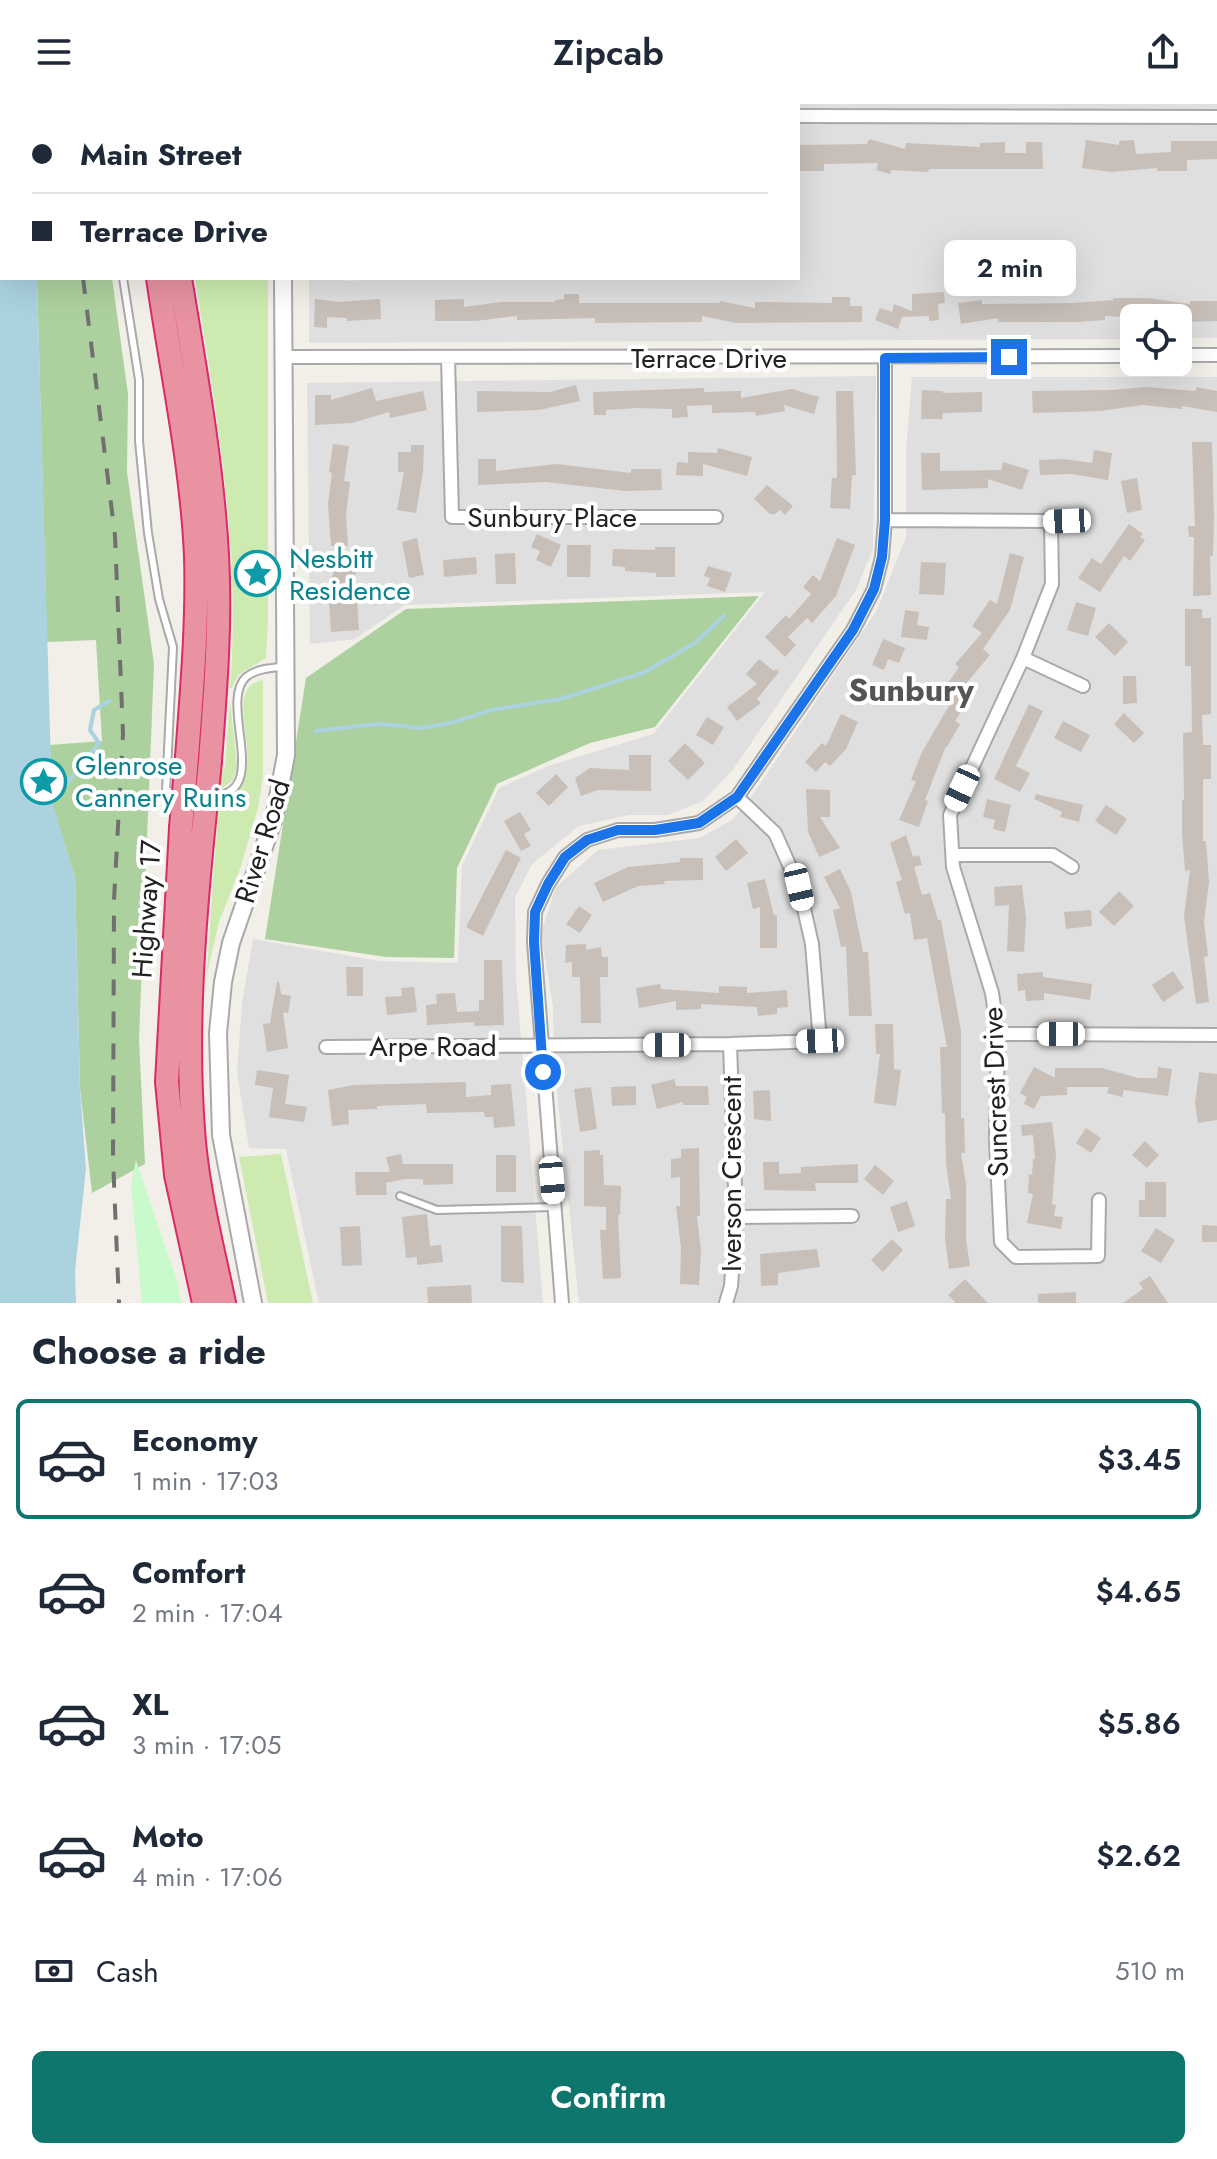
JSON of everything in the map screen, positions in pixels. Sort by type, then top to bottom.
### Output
[{"type":"highway","name":"Highway 17","points":[[158,280],[188,476],[196,555],[194,656],[198,759]]},
{"type":"highway","name":"Highway 17","points":[[180,280],[211,476],[217,555],[217,659],[198,759],[167,1041],[167,1095],[176,1175],[204,1303]]},
{"type":"highway","name":"Highway 17","points":[[192,830],[191,1093],[199,1177],[224,1303]]},
{"type":"street","points":[[800,116],[1217,117]]},
{"type":"street","name":"River Road","points":[[253,1303],[221,1135],[218,1033],[231,943],[274,818],[286,755],[283,280]]},
{"type":"street","points":[[1192,355],[1217,355]]},
{"type":"street","name":"Terrace Drive","points":[[283,357],[1120,356]]},
{"type":"street","name":"Sunbury Place","points":[[448,357],[452,517],[716,517]]},
{"type":"street","points":[[562,1303],[541,1046],[535,912],[565,857],[587,840],[618,830],[655,830],[699,823],[737,797],[853,630],[874,589],[882,557],[885,520],[885,358]]},
{"type":"street","points":[[885,520],[1083,520]]},
{"type":"street","name":"Suncrest Drive","points":[[1051,521],[1052,584],[1023,658],[950,815],[953,867],[992,993],[998,1034],[996,1140],[1001,1242],[1016,1257],[1098,1256],[1099,1200]]},
{"type":"street","points":[[1023,658],[1083,686]]},
{"type":"street","name":"Arpe Road","points":[[326,1047],[820,1041],[812,944],[799,887],[775,833],[737,797]]},
{"type":"street","points":[[953,855],[1053,855],[1072,867]]},
{"type":"street","points":[[998,1034],[1217,1035]]},
{"type":"street","name":"Iverson Crescent","points":[[726,1303],[731,1286],[736,1217],[730,1044]]},
{"type":"street","points":[[736,1217],[852,1216]]},
{"type":"lane","points":[[123,280],[139,380],[139,441],[148,533],[159,599],[173,647],[166,791],[217,797],[234,788],[240,778],[242,760],[237,699],[239,688],[252,674],[286,667]]},
{"type":"lane","points":[[400,1196],[437,1210],[554,1207]]},
{"type":"shaded area","points":[[800,104],[1217,104],[1217,338],[1192,338],[1192,304],[1120,304],[1120,339],[309,343],[309,280],[800,280]]},
{"type":"shaded area","points":[[876,376],[873,549],[856,590],[732,771],[703,801],[668,815],[629,815],[579,826],[532,864],[515,898],[516,978],[543,1303],[319,1303],[286,1149],[249,1148],[237,1072],[242,1003],[253,939],[380,961],[458,963],[462,866],[499,788],[548,766],[653,734],[765,592],[405,605],[355,639],[310,644],[307,383]]},
{"type":"shaded area","points":[[912,377],[1217,377],[1217,1303],[579,1303],[554,1064],[553,1007],[541,933],[556,887],[598,850],[700,838],[733,819],[752,796],[877,610],[906,537],[906,449]]},
{"type":"green space","points":[[37,280],[112,280],[128,394],[127,472],[154,664],[139,1039],[145,1164],[92,1193],[80,1089],[75,878],[52,803],[50,745],[102,741],[96,640],[47,642]]},
{"type":"green space","points":[[195,280],[268,280],[266,658],[238,675],[232,688],[230,533],[219,431]]},
{"type":"green space","points":[[759,596],[655,727],[590,743],[497,784],[457,868],[454,958],[386,957],[265,939],[306,678],[406,609]]},
{"type":"green space","points":[[263,680],[263,777],[258,808],[240,869],[219,922],[207,974],[204,1009],[219,801],[237,791],[245,775],[244,700],[249,687]]},
{"type":"green space","points":[[230,699],[237,767],[233,780],[219,791],[225,767]]},
{"type":"green space","points":[[281,1154],[313,1303],[268,1303],[239,1157]]},
{"type":"green space","points":[[136,1160],[178,1284],[181,1303],[142,1303],[131,1186]]},
{"type":"water","points":[[0,280],[37,280],[52,802],[75,878],[80,1089],[86,1169],[75,1271],[76,1303],[0,1303]]},
{"type":"building","points":[[869,139],[905,149],[906,143],[980,147],[980,143],[1005,142],[1005,153],[1026,153],[1026,142],[1042,142],[1043,169],[891,170],[890,174],[876,170],[878,163],[824,164],[824,171],[800,171],[800,145],[867,144]]},
{"type":"building","points":[[1086,140],[1119,145],[1119,141],[1134,140],[1136,154],[1171,152],[1171,141],[1217,141],[1217,159],[1187,160],[1187,171],[1157,171],[1157,168],[1111,172],[1082,168]]},
{"type":"building","points":[[944,292],[945,303],[938,304],[939,320],[929,321],[929,316],[902,317],[898,329],[875,320],[880,308],[892,312],[894,304],[912,311],[912,294]]},
{"type":"building","points":[[564,294],[579,294],[579,303],[720,301],[755,308],[755,302],[832,303],[832,297],[850,297],[850,306],[862,306],[862,322],[736,323],[702,316],[702,322],[595,323],[595,318],[517,320],[517,316],[476,321],[435,321],[435,300],[464,299],[464,307],[501,302],[555,302],[564,299]]},
{"type":"building","points":[[1148,298],[1190,304],[1120,304],[1120,317],[1105,316],[1105,320],[998,322],[998,318],[961,324],[958,303],[982,300],[982,304]]},
{"type":"building","points":[[315,299],[339,302],[380,299],[381,319],[347,321],[347,318],[327,317],[327,328],[314,327]]},
{"type":"building","points":[[1190,301],[1217,301],[1217,321],[1192,322]]},
{"type":"building","points":[[576,385],[580,401],[539,410],[477,412],[477,391],[550,392]]},
{"type":"building","points":[[1146,387],[1196,391],[1196,387],[1217,391],[1217,412],[1182,406],[1182,409],[1142,405],[1101,411],[1033,413],[1032,391]]},
{"type":"building","points":[[372,388],[376,401],[423,391],[427,410],[390,418],[389,412],[352,423],[315,425],[315,395],[331,395],[331,400]]},
{"type":"building","points":[[704,388],[704,392],[741,391],[741,398],[792,389],[819,397],[814,414],[784,405],[785,411],[756,416],[755,412],[712,413],[712,405],[687,406],[688,417],[672,418],[672,409],[636,408],[606,410],[606,415],[594,415],[593,392]]},
{"type":"building","points":[[922,390],[982,392],[982,412],[943,413],[942,419],[921,419]]},
{"type":"building","points":[[836,391],[853,391],[856,475],[852,475],[850,509],[830,508],[832,478],[837,478]]},
{"type":"building","points":[[1192,442],[1212,442],[1214,518],[1213,556],[1210,556],[1211,595],[1193,596],[1194,537],[1189,537],[1188,526],[1195,526]]},
{"type":"building","points":[[333,444],[349,446],[344,481],[350,482],[346,515],[348,546],[331,546],[328,504]]},
{"type":"building","points":[[411,445],[424,445],[416,513],[397,510],[404,472],[398,472],[398,452],[411,452]]},
{"type":"building","points":[[718,448],[752,457],[747,476],[703,464],[703,476],[676,475],[677,462],[688,463],[688,452],[717,453]]},
{"type":"building","points":[[1094,450],[1112,453],[1108,480],[1071,474],[1040,475],[1039,460],[1092,463]]},
{"type":"building","points":[[921,453],[940,453],[940,471],[1001,470],[1003,462],[1029,470],[1022,490],[988,479],[988,488],[922,490]]},
{"type":"building","points":[[478,459],[496,459],[496,471],[557,464],[631,473],[631,469],[661,469],[662,490],[625,491],[546,482],[478,485]]},
{"type":"building","points":[[1137,478],[1142,510],[1127,513],[1121,481]]},
{"type":"building","points":[[767,485],[793,506],[785,515],[780,510],[770,514],[754,499]]},
{"type":"building","points":[[1129,524],[1143,534],[1140,537],[1145,540],[1130,561],[1124,556],[1100,592],[1078,578],[1092,558],[1101,564]]},
{"type":"building","points":[[537,534],[561,545],[551,567],[536,560],[540,551],[531,547]]},
{"type":"building","points":[[417,538],[424,575],[409,578],[402,542]]},
{"type":"building","points":[[837,538],[855,545],[836,596],[812,623],[807,618],[788,637],[796,645],[785,657],[765,637],[786,615],[789,619],[811,594],[803,587],[813,575],[820,581]]},
{"type":"building","points":[[567,545],[591,545],[590,577],[567,577]]},
{"type":"building","points":[[655,547],[675,547],[675,577],[656,577],[656,573],[625,571],[625,567],[612,566],[613,549],[655,550]]},
{"type":"building","points":[[515,553],[516,584],[496,584],[495,554]]},
{"type":"building","points":[[1010,553],[1024,557],[1010,610],[983,649],[990,655],[964,686],[974,692],[955,721],[960,724],[946,746],[925,800],[928,801],[919,827],[899,820],[916,781],[911,780],[922,752],[953,699],[942,692],[959,667],[955,664],[982,633],[972,626],[990,600],[997,604]]},
{"type":"building","points":[[476,557],[477,574],[444,577],[443,560]]},
{"type":"building","points":[[339,559],[359,566],[346,598],[357,598],[359,630],[331,632],[328,586]]},
{"type":"building","points":[[921,562],[946,563],[944,595],[919,594]]},
{"type":"building","points":[[708,566],[732,573],[725,592],[707,586],[710,578],[704,576]]},
{"type":"building","points":[[1076,602],[1096,608],[1088,636],[1067,630]]},
{"type":"building","points":[[1185,609],[1202,609],[1202,618],[1211,618],[1211,714],[1202,715],[1203,745],[1211,745],[1211,779],[1203,779],[1203,841],[1206,841],[1209,882],[1204,922],[1208,956],[1204,957],[1209,1002],[1196,1004],[1184,916],[1190,870],[1185,871],[1182,833],[1183,733],[1192,732],[1191,666],[1185,666]]},
{"type":"building","points":[[905,610],[919,612],[917,625],[929,627],[927,640],[901,637]]},
{"type":"building","points":[[1109,623],[1128,642],[1115,656],[1095,637]]},
{"type":"building","points":[[883,639],[905,648],[899,663],[888,659],[884,670],[872,665]]},
{"type":"building","points":[[759,659],[779,672],[757,699],[761,703],[737,721],[727,707],[757,684],[746,674]]},
{"type":"building","points":[[866,676],[878,690],[858,707],[846,693]]},
{"type":"building","points":[[1123,676],[1136,676],[1137,703],[1123,704]]},
{"type":"building","points":[[1029,704],[1043,711],[1016,766],[1030,773],[1020,792],[994,779]]},
{"type":"building","points":[[1124,713],[1144,733],[1134,743],[1114,724]]},
{"type":"building","points":[[841,714],[858,722],[846,749],[830,766],[825,762],[816,772],[805,762],[822,743],[826,746]]},
{"type":"building","points":[[707,717],[724,727],[713,745],[696,735]]},
{"type":"building","points":[[1063,721],[1090,735],[1081,752],[1054,738]]},
{"type":"building","points":[[685,743],[705,763],[688,780],[668,761]]},
{"type":"building","points":[[629,755],[651,755],[651,791],[598,790],[581,796],[575,778],[590,768],[629,770]]},
{"type":"building","points":[[556,774],[568,787],[549,806],[536,793]]},
{"type":"building","points":[[806,789],[830,790],[830,817],[820,817],[840,848],[819,857],[808,832]]},
{"type":"building","points":[[1036,794],[1083,805],[1079,822],[1060,817],[1062,812],[1034,799]]},
{"type":"building","points":[[987,799],[1011,805],[1005,832],[993,829],[995,820],[983,817]]},
{"type":"building","points":[[1106,805],[1127,819],[1116,835],[1095,821]]},
{"type":"building","points":[[520,812],[531,830],[524,834],[531,846],[521,851],[504,821]]},
{"type":"building","points":[[906,835],[913,857],[919,855],[922,865],[914,867],[922,895],[930,893],[938,920],[941,920],[961,1031],[961,1118],[964,1118],[965,1153],[961,1153],[966,1184],[966,1239],[970,1266],[949,1269],[945,1238],[946,1199],[951,1199],[946,1163],[945,1113],[942,1113],[940,1047],[947,1047],[927,938],[914,940],[910,913],[905,914],[896,882],[902,880],[890,843]]},
{"type":"building","points":[[736,839],[748,853],[726,871],[715,857]]},
{"type":"building","points":[[506,850],[521,858],[483,936],[466,927]]},
{"type":"building","points":[[680,858],[703,858],[703,880],[664,881],[665,884],[638,886],[603,902],[594,883],[628,867],[680,862]]},
{"type":"building","points":[[840,869],[851,892],[863,952],[868,952],[872,1016],[849,1016],[846,946],[841,947],[833,910],[840,908],[824,877]]},
{"type":"building","points":[[765,879],[774,915],[777,915],[777,948],[760,948],[760,907],[753,909],[747,883]]},
{"type":"building","points":[[1022,885],[1026,919],[1024,952],[1007,951],[1009,905],[995,906],[994,887]]},
{"type":"building","points":[[1119,891],[1134,906],[1114,926],[1099,912]]},
{"type":"building","points":[[579,906],[592,915],[580,933],[566,924]]},
{"type":"building","points":[[1091,910],[1092,926],[1066,929],[1064,912]]},
{"type":"building","points":[[586,944],[586,950],[601,947],[602,957],[608,957],[608,977],[600,977],[601,1023],[581,1023],[580,977],[572,977],[572,962],[565,963],[566,945]]},
{"type":"building","points":[[484,960],[502,960],[504,1025],[474,1026],[474,1022],[427,1025],[426,1005],[437,1004],[436,994],[455,993],[457,1012],[479,1011],[479,1000],[484,1000]]},
{"type":"building","points":[[346,967],[363,967],[363,996],[347,996]]},
{"type":"building","points":[[1173,971],[1184,988],[1163,1002],[1152,985]]},
{"type":"building","points":[[1043,972],[1043,977],[1092,984],[1090,1000],[1044,993],[1044,1000],[1026,1001],[1025,990],[1018,991],[1017,974]]},
{"type":"building","points":[[277,982],[281,994],[291,996],[288,1013],[283,1012],[288,1048],[267,1052],[263,1024],[270,1023]]},
{"type":"building","points":[[660,984],[661,989],[719,993],[719,986],[747,987],[747,993],[787,990],[788,1007],[777,1008],[777,1014],[758,1016],[757,1007],[701,1004],[701,1009],[676,1010],[676,1001],[639,1008],[636,988]]},
{"type":"building","points":[[414,987],[417,1012],[387,1015],[385,997],[402,996],[401,988]]},
{"type":"building","points":[[875,1024],[893,1024],[894,1069],[901,1070],[896,1106],[874,1103],[880,1054],[876,1054]]},
{"type":"building","points":[[1034,1067],[1055,1078],[1055,1068],[1102,1068],[1138,1078],[1157,1078],[1158,1067],[1172,1069],[1168,1096],[1124,1090],[1122,1097],[1107,1093],[1109,1087],[1067,1087],[1067,1095],[1041,1096],[1034,1109],[1024,1104],[1027,1097],[1020,1093]]},
{"type":"building","points":[[257,1070],[289,1075],[285,1104],[307,1107],[304,1122],[269,1117],[273,1088],[255,1085]]},
{"type":"building","points":[[1199,1072],[1217,1074],[1217,1120],[1198,1123],[1195,1103]]},
{"type":"building","points":[[674,1079],[676,1086],[708,1086],[709,1105],[683,1105],[683,1102],[657,1109],[651,1085]]},
{"type":"building","points":[[466,1082],[466,1097],[491,1095],[491,1085],[511,1084],[515,1126],[494,1128],[493,1117],[485,1117],[484,1112],[427,1113],[426,1104],[348,1110],[349,1124],[332,1126],[328,1090],[354,1085]]},
{"type":"building","points":[[636,1086],[636,1105],[612,1106],[611,1087]]},
{"type":"building","points":[[591,1087],[597,1129],[580,1132],[574,1089]]},
{"type":"building","points":[[770,1090],[771,1121],[754,1119],[753,1091]]},
{"type":"building","points":[[1052,1122],[1056,1155],[1052,1204],[1056,1205],[1054,1216],[1063,1217],[1061,1229],[1027,1223],[1033,1194],[1028,1193],[1029,1174],[1032,1175],[1035,1159],[1033,1135],[1022,1136],[1021,1125]]},
{"type":"building","points":[[1086,1128],[1101,1138],[1091,1153],[1076,1143]]},
{"type":"building","points":[[1145,1141],[1159,1155],[1147,1168],[1132,1155]]},
{"type":"building","points":[[699,1148],[699,1285],[680,1284],[681,1248],[676,1206],[680,1206],[680,1177],[671,1178],[671,1159],[681,1158],[681,1149]]},
{"type":"building","points":[[600,1150],[600,1155],[603,1155],[604,1185],[621,1186],[618,1215],[621,1278],[603,1279],[600,1230],[606,1230],[606,1207],[584,1206],[584,1151]]},
{"type":"building","points":[[401,1154],[403,1164],[453,1164],[453,1184],[423,1185],[423,1179],[404,1179],[386,1183],[387,1195],[356,1195],[355,1172],[390,1172],[386,1157]]},
{"type":"building","points":[[496,1155],[516,1155],[516,1192],[496,1192]]},
{"type":"building","points":[[763,1162],[779,1162],[779,1174],[801,1173],[801,1167],[858,1164],[858,1183],[815,1183],[816,1191],[764,1190]]},
{"type":"building","points":[[875,1165],[894,1181],[883,1195],[864,1179]]},
{"type":"building","points":[[1145,1182],[1166,1182],[1166,1217],[1139,1217],[1139,1200],[1145,1200]]},
{"type":"building","points":[[907,1201],[915,1226],[898,1232],[890,1207]]},
{"type":"building","points":[[427,1214],[430,1246],[441,1245],[443,1262],[417,1265],[417,1257],[406,1258],[402,1217]]},
{"type":"building","points":[[1202,1225],[1217,1226],[1217,1242],[1202,1242]]},
{"type":"building","points":[[360,1226],[362,1265],[342,1266],[340,1227]]},
{"type":"building","points":[[501,1226],[522,1226],[524,1283],[501,1282]]},
{"type":"building","points":[[1156,1228],[1175,1240],[1161,1263],[1141,1251]]},
{"type":"building","points":[[892,1239],[903,1250],[883,1272],[871,1260]]},
{"type":"building","points":[[817,1249],[820,1267],[778,1273],[778,1285],[761,1286],[760,1254]]},
{"type":"building","points":[[1150,1276],[1168,1303],[1123,1303],[1143,1289],[1139,1283]]},
{"type":"building","points":[[965,1279],[988,1303],[956,1303],[948,1295]]},
{"type":"building","points":[[471,1285],[472,1303],[428,1303],[427,1287]]},
{"type":"building","points":[[1076,1292],[1076,1303],[1038,1303],[1038,1294]]},
{"type":"waterway","points":[[316,731],[378,724],[422,728],[455,722],[492,710],[560,699],[643,673],[695,643],[724,616]]},
{"type":"waterway","points":[[52,803],[99,743],[90,730],[94,710],[109,701]]},
{"type":"railway","points":[[83,280],[115,536],[123,734],[114,900],[113,1159],[119,1303]]},
{"type":"place","name":"Nesbitt Residence","points":[[258,574]]},
{"type":"place","name":"Glenrose Cannery Ruins","points":[[44,781]]},
{"type":"district","name":"Sunbury","points":[[911,690]]},
{"type":"route","points":[[543,1072],[534,942],[535,912],[565,857],[587,840],[618,830],[655,830],[699,823],[737,797],[853,630],[874,589],[882,557],[885,520],[885,358],[1009,357]]}]
